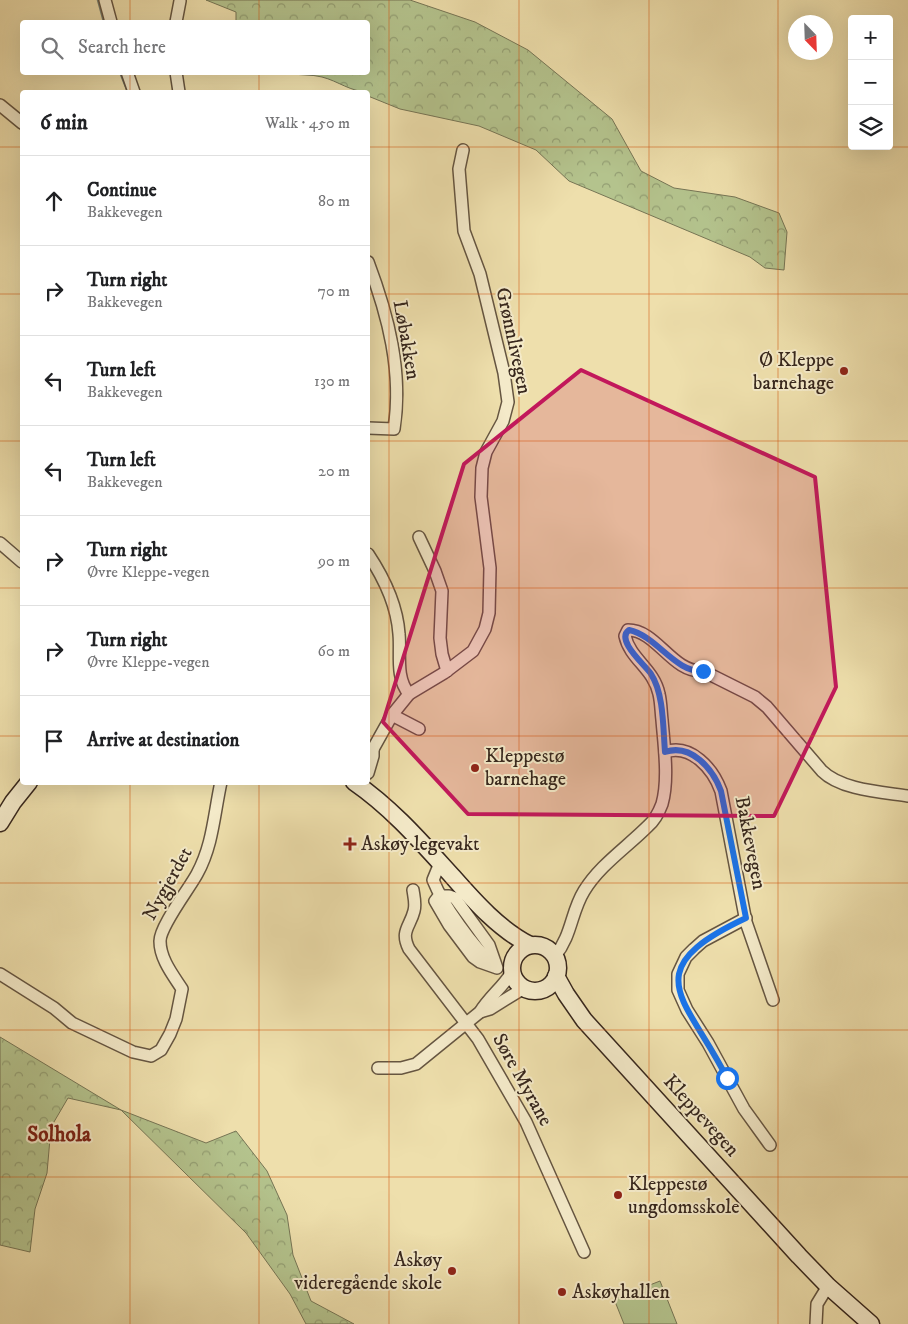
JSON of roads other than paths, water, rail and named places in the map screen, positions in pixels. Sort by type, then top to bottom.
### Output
[{"type":"main road","points":[[0,823],[27,785]]},
{"type":"main road","points":[[366,785],[440,862],[484,912],[516,937],[530,945],[544,946],[555,956],[558,963],[556,976],[551,984],[535,991],[524,988],[517,982],[509,967],[507,946],[484,912]]},
{"type":"main road","points":[[509,967],[519,950],[530,945]]},
{"type":"main road","name":"Kleppevegen","points":[[556,976],[584,1020],[828,1286],[871,1324]]},
{"type":"main road","name":"Kleppevegen","points":[[543,989],[584,1020]]},
{"type":"street","points":[[105,0],[110,20]]},
{"type":"street","points":[[176,20],[180,1]]},
{"type":"street","points":[[129,75],[133,90]]},
{"type":"street","points":[[176,75],[179,90]]},
{"type":"street","points":[[0,105],[20,121]]},
{"type":"street","name":"Grønnlivegen","points":[[370,752],[392,715],[409,694],[447,671],[472,651],[478,644],[490,613],[490,568],[481,497],[482,468],[486,452],[503,421],[508,402],[504,373],[480,274],[464,231],[459,169],[464,150]]},
{"type":"street","name":"Løbakken","points":[[370,268],[389,330],[397,380],[394,429],[370,428]]},
{"type":"street","points":[[419,536],[436,571],[442,592],[440,638],[447,671]]},
{"type":"street","points":[[0,543],[20,560]]},
{"type":"street","points":[[370,557],[381,575],[394,605],[399,633],[401,680],[409,694]]},
{"type":"street","points":[[555,956],[568,935],[584,891],[598,871],[650,825],[658,812],[664,795],[665,752],[659,694],[652,674],[628,645],[625,636],[629,630],[644,636],[683,667],[695,671],[703,671],[755,697],[767,707],[816,764],[831,778],[854,786],[908,796]]},
{"type":"street","points":[[392,715],[419,729]]},
{"type":"street","name":"Bakkevegen","points":[[665,752],[674,750],[693,755],[716,778],[721,791],[746,918],[773,1000]]},
{"type":"street","name":"Nygjerdet","points":[[0,974],[54,1008],[72,1023],[94,1035],[133,1052],[151,1056],[161,1050],[176,1019],[182,989],[170,971],[162,953],[160,937],[197,875],[208,852],[220,785]]},
{"type":"street","points":[[439,896],[433,880],[440,862]]},
{"type":"street","points":[[413,890],[415,908],[405,932],[407,945],[467,1023],[480,1012],[485,1003],[506,982],[509,967]]},
{"type":"street","points":[[439,896],[454,898],[489,945],[509,967]]},
{"type":"street","points":[[439,896],[435,901],[440,911],[473,957],[480,962],[509,967]]},
{"type":"street","name":"Bakkevegen","points":[[746,918],[703,941],[686,957],[678,974],[678,990],[687,1010],[708,1043],[744,1109],[770,1145]]},
{"type":"street","points":[[480,1012],[490,1009],[524,988]]},
{"type":"street","name":"Søre Myrane","points":[[378,1068],[401,1068],[416,1064],[467,1023],[526,1122],[584,1252]]},
{"type":"street","points":[[816,1324],[817,1304],[828,1286]]},
{"type":"waterway","points":[[98,0],[103,20]]},
{"type":"waterway","points":[[121,75],[127,90]]},
{"type":"place","name":"Ø Kleppe barnehage","points":[[844,371]]},
{"type":"place","name":"Kleppestø barnehage","points":[[475,768]]},
{"type":"place","name":"Askøy legevakt","points":[[350,844]]},
{"type":"place","name":"Kleppestø ungdomsskole","points":[[618,1195]]},
{"type":"place","name":"Askøy videregående skole","points":[[452,1271]]},
{"type":"place","name":"Askøyhallen","points":[[562,1292]]},
{"type":"district","name":"Solhola","points":[[59,1135]]}]
